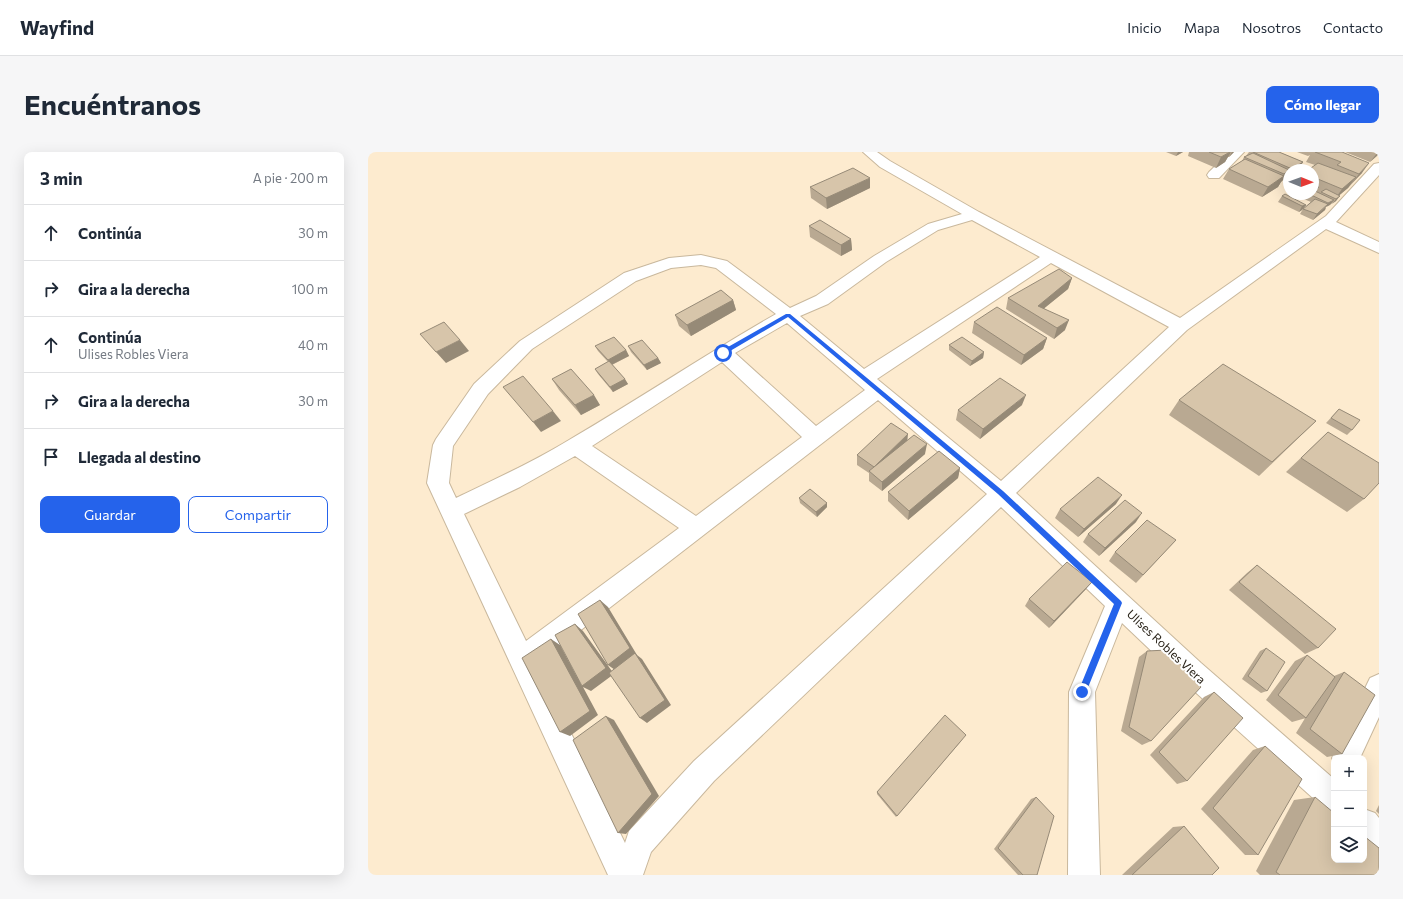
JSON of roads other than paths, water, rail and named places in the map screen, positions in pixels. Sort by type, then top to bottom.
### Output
[{"type":"street","points":[[869,152],[885,164],[974,215],[1181,326]]},
{"type":"street","points":[[1214,174],[1238,152]]},
{"type":"street","points":[[626,875],[640,842],[704,771],[1181,326],[1331,219],[1372,183],[1379,167]]},
{"type":"street","points":[[451,510],[513,481],[576,446],[723,353],[788,315],[822,300],[880,259],[933,227],[974,215]]},
{"type":"street","points":[[1325,223],[1379,248]]},
{"type":"street","points":[[522,660],[816,437],[871,384],[1051,256]]},
{"type":"street","name":"Ulises Robles Viera","points":[[626,875],[438,483],[443,445],[481,389],[526,345],[630,277],[669,263],[701,260],[720,264],[788,315],[1001,493],[1192,672],[1331,791]]},
{"type":"street","points":[[723,353],[816,437]]},
{"type":"street","points":[[576,446],[696,528]]},
{"type":"street","points":[[1084,875],[1082,692],[1118,603]]},
{"type":"street","points":[[1347,755],[1379,687]]},
{"type":"street","points":[[1367,827],[1379,838]]}]
